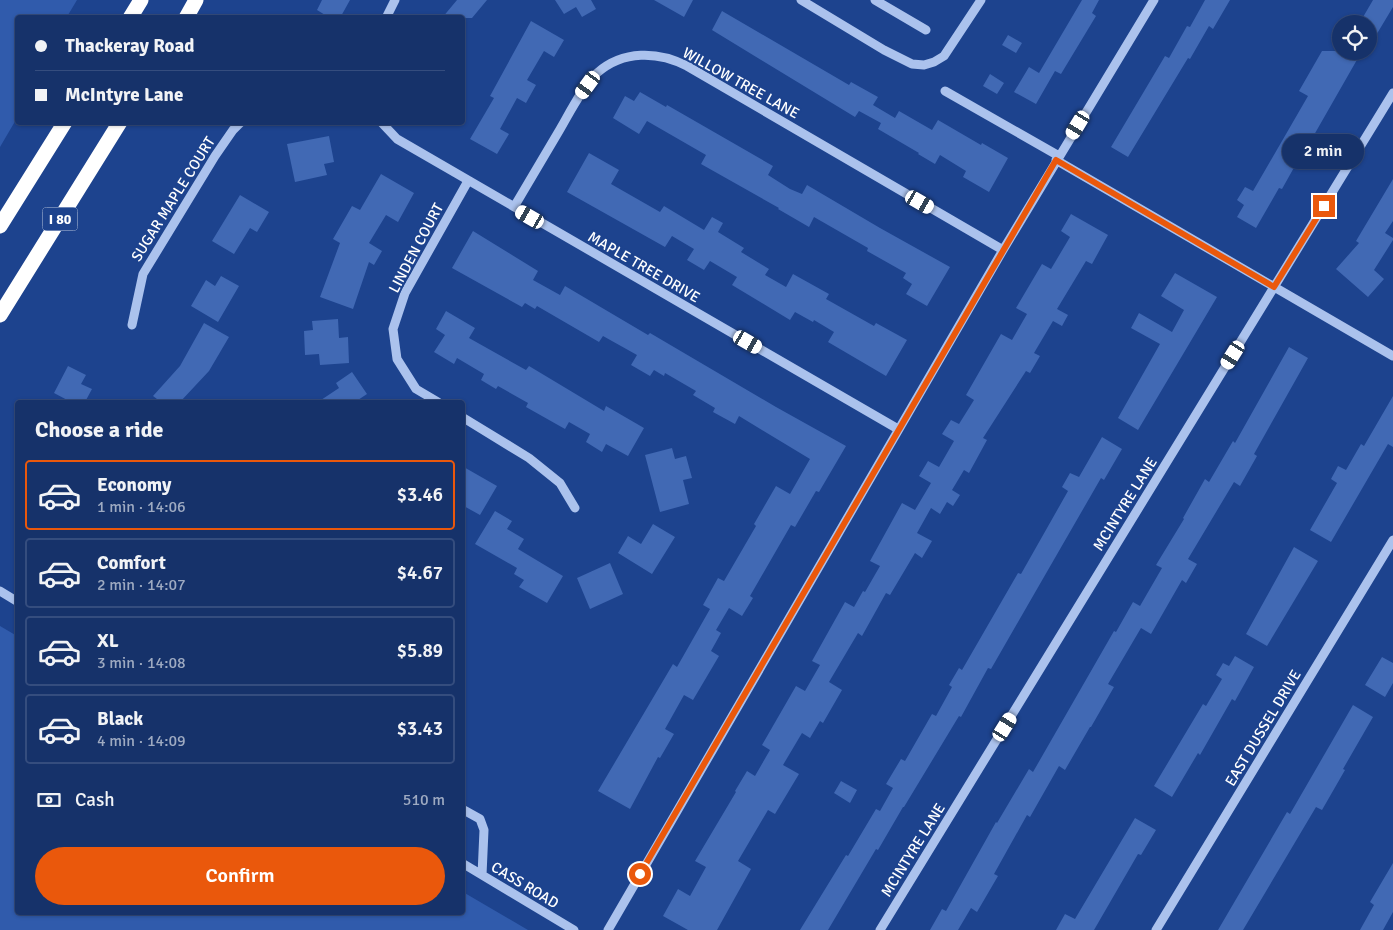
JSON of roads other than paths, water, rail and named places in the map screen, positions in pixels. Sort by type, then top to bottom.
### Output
[{"type":"highway","points":[[132,15],[141,0]]},
{"type":"highway","points":[[188,15],[196,0]]},
{"type":"highway","points":[[0,226],[63,125]]},
{"type":"highway","name":"I 80","points":[[0,315],[118,125]]},
{"type":"street","points":[[388,15],[395,0]]},
{"type":"street","points":[[801,0],[884,50],[912,64],[924,65],[944,56],[981,0]]},
{"type":"street","points":[[875,0],[926,30]]},
{"type":"street","points":[[608,930],[1003,250],[1154,0]]},
{"type":"street","name":"WILLOW TREE LANE","points":[[514,207],[579,97],[597,74],[613,63],[634,55],[658,55],[687,66],[1003,250]]},
{"type":"street","points":[[946,91],[1393,356]]},
{"type":"street","name":"MCINTYRE LANE","points":[[880,930],[1393,93]]},
{"type":"street","name":"SUGAR MAPLE COURT","points":[[132,325],[143,274],[215,156],[238,125]]},
{"type":"street","name":"MAPLE TREE DRIVE","points":[[384,125],[397,139],[468,181],[898,429]]},
{"type":"street","name":"LINDEN COURT","points":[[435,400],[416,389],[397,358],[393,329],[405,293],[468,181]]},
{"type":"street","points":[[465,420],[529,458],[560,483],[575,508]]},
{"type":"street","name":"EAST DUSSEL DRIVE","points":[[1156,930],[1393,540]]},
{"type":"street","points":[[0,591],[15,600]]},
{"type":"street","points":[[465,811],[480,819],[484,830],[482,874]]},
{"type":"street","name":"CASS ROAD","points":[[465,865],[574,930]]}]
